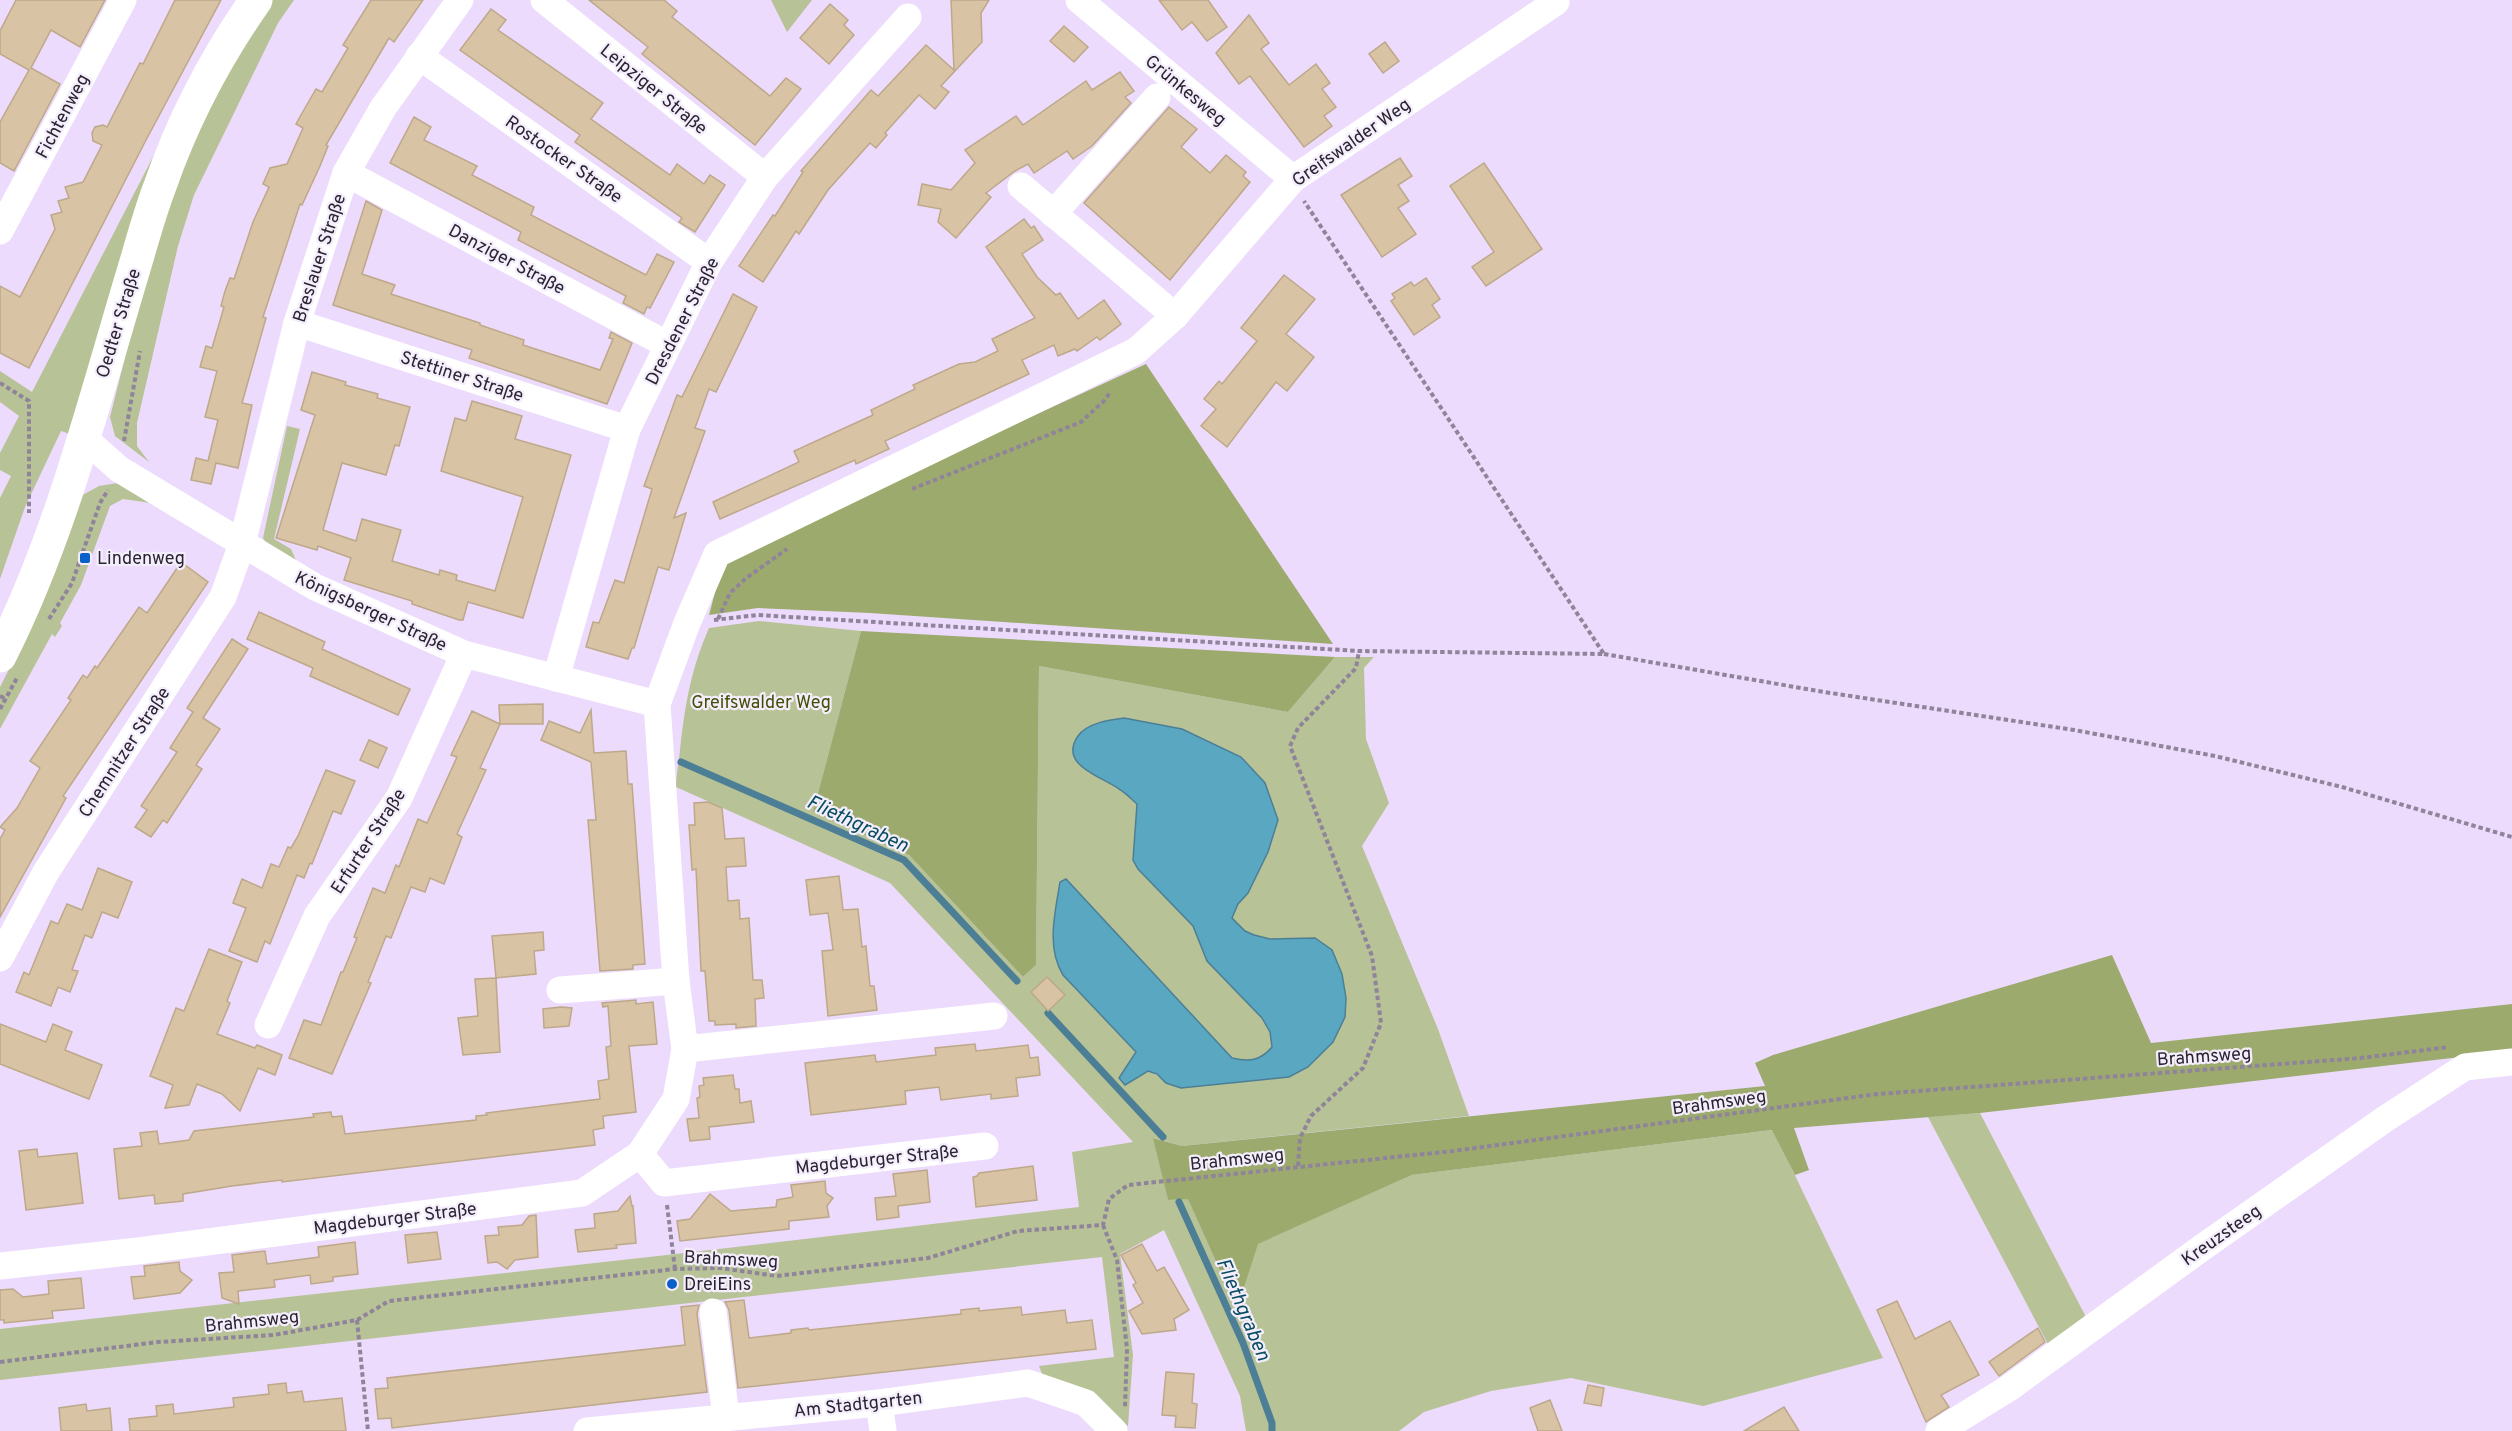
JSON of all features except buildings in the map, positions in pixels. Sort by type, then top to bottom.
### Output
[{"type":"main road","name":"Oedter Straße","points":[[0,656],[41,563],[83,437],[159,187],[204,85],[256,0]]},
{"type":"street","name":"Fichtenweg","points":[[0,231],[123,0]]},
{"type":"street","name":"Breslauer Straße","points":[[242,544],[297,323],[346,173],[383,108],[460,0]]},
{"type":"street","name":"Leipziger Straße","points":[[543,0],[765,177]]},
{"type":"street","name":"Grünkesweg","points":[[1078,0],[1293,179]]},
{"type":"street","name":"Greifswalder Weg","points":[[657,704],[687,623],[717,554],[1136,351],[1175,316],[1293,179],[1556,2]]},
{"type":"street","name":"Dresdener Straße","points":[[556,678],[627,429],[709,262],[765,177],[908,17]]},
{"type":"street","name":"Rostocker Straße","points":[[419,56],[709,262]]},
{"type":"street","points":[[1053,214],[1157,97]]},
{"type":"street","name":"Danziger Straße","points":[[346,173],[668,345]]},
{"type":"street","points":[[1021,186],[1175,316]]},
{"type":"street","name":"Stettiner Straße","points":[[297,323],[627,429]]},
{"type":"street","name":"Königsberger Straße","points":[[83,437],[120,469],[315,587],[464,654],[657,704]]},
{"type":"street","name":"Chemnitzer Straße","points":[[0,958],[46,872],[223,597],[242,544]]},
{"type":"street","name":"Erfurter Straße","points":[[268,1025],[317,916],[399,798],[464,654]]},
{"type":"street","name":"Magdeburger Straße","points":[[0,1266],[138,1251],[582,1193],[640,1154],[676,1099],[685,1049],[676,981],[657,704]]},
{"type":"street","points":[[560,990],[676,981]]},
{"type":"street","points":[[685,1049],[994,1016]]},
{"type":"street","name":"Kreuzsteeg","points":[[1939,1431],[2009,1388],[2260,1206],[2385,1119],[2465,1067],[2512,1062]]},
{"type":"street","name":"Magdeburger Straße","points":[[664,1183],[985,1146]]},
{"type":"street","points":[[640,1154],[664,1183]]},
{"type":"street","points":[[713,1312],[726,1417]]},
{"type":"street","name":"Am Stadtgarten","points":[[587,1431],[879,1403],[1028,1383],[1086,1403],[1119,1419]]},
{"type":"street","points":[[879,1403],[883,1431]]},
{"type":"path","points":[[1293,179],[1305,204],[1604,654]]},
{"type":"path","points":[[100,503],[120,469],[141,345]]},
{"type":"path","points":[[903,493],[1081,422],[1106,399],[1115,382],[1120,358]]},
{"type":"path","points":[[0,383],[29,401],[29,512]]},
{"type":"path","points":[[718,620],[730,593],[745,579],[797,543]]},
{"type":"path","points":[[687,623],[757,615],[1359,651],[1604,654],[1824,692],[2074,730],[2215,756],[2342,788],[2512,837]]},
{"type":"path","points":[[1298,1166],[1300,1138],[1311,1116],[1363,1068],[1381,1023],[1372,956],[1290,746],[1298,728],[1356,668],[1359,651]]},
{"type":"path","points":[[0,696],[6,699]]},
{"type":"path","name":"Brahmsweg","points":[[0,1362],[158,1342],[274,1335],[357,1320],[389,1301],[675,1269],[720,1268],[777,1276],[928,1258],[1018,1231],[1103,1225],[1109,1199],[1128,1185],[1453,1151],[1878,1094],[2361,1058],[2454,1046]]},
{"type":"path","points":[[664,1183],[675,1269]]},
{"type":"path","points":[[1103,1225],[1117,1260],[1127,1349],[1119,1419]]},
{"type":"path","points":[[357,1320],[368,1431]]},
{"type":"green space","points":[[270,0],[294,0],[278,23],[194,195],[178,246],[137,423],[137,446],[149,462],[115,436],[110,417],[151,255],[209,97]]},
{"type":"green space","points":[[771,0],[812,0],[787,32]]},
{"type":"green space","points":[[157,149],[70,434],[61,431],[25,507],[0,579],[0,498],[11,476],[0,470],[0,453],[19,416],[0,402],[0,371],[32,392]]},
{"type":"green space","points":[[1146,364],[1333,644],[870,613],[758,608],[709,615],[722,566],[734,553]]},
{"type":"green space","points":[[287,426],[300,429],[274,539],[291,549],[298,565],[270,549],[263,538]]},
{"type":"green space","points":[[118,483],[151,503],[123,499],[110,506],[81,585],[60,623],[62,626],[55,637],[52,634],[0,729],[0,687],[37,614],[81,496],[99,486]]},
{"type":"green space","points":[[759,621],[861,631],[813,812],[909,855],[1023,977],[1036,965],[1039,666],[1288,712],[1335,657],[1374,657],[1364,668],[1366,739],[1389,803],[1362,846],[1438,1029],[1469,1116],[1182,1146],[1154,1138],[1168,1200],[1188,1198],[1236,1308],[1257,1244],[1412,1175],[1773,1130],[1883,1358],[1703,1406],[1571,1378],[1491,1391],[1424,1412],[1399,1431],[1246,1431],[1240,1396],[1164,1230],[1120,1254],[1133,1355],[1128,1426],[1086,1393],[1044,1379],[1039,1366],[1114,1357],[1102,1257],[0,1380],[0,1329],[1079,1207],[1072,1152],[1133,1142],[890,883],[676,787],[687,702],[698,658],[709,628]],"holes":[[[1163,727],[1182,729],[1241,757],[1265,783],[1278,820],[1268,852],[1248,893],[1238,904],[1232,918],[1245,931],[1254,935],[1270,939],[1315,938],[1332,950],[1289,1077],[1166,1083],[1155,1074],[1144,1072],[1119,1078],[1136,1052],[1063,975],[1066,879],[1232,1058],[1244,1060],[1259,1058],[1272,1047],[1270,1032],[1262,1018],[1207,961],[1193,926],[1138,869],[1137,804],[1119,789],[1077,762]]]},
{"type":"green space","points":[[861,631],[1335,657],[1288,712],[1039,666],[1036,965],[1023,977],[909,855],[813,812]]},
{"type":"green space","points":[[2112,955],[2151,1043],[2512,1004],[2512,1051],[1980,1113],[1794,1128],[1809,1170],[1795,1175],[1772,1130],[1412,1175],[1258,1244],[1237,1309],[1188,1199],[1168,1200],[1153,1138],[1182,1146],[1765,1086],[1755,1063],[1773,1055]]},
{"type":"green space","points":[[1980,1113],[2088,1321],[2050,1348],[1928,1117]]},
{"type":"water","points":[[1124,718],[1182,729],[1241,757],[1265,783],[1278,820],[1268,852],[1248,893],[1238,904],[1232,918],[1245,931],[1270,939],[1315,938],[1332,950],[1342,974],[1346,998],[1345,1017],[1333,1042],[1308,1067],[1289,1077],[1181,1088],[1166,1083],[1157,1074],[1148,1071],[1125,1085],[1119,1078],[1136,1052],[1063,975],[1055,953],[1053,930],[1060,882],[1066,879],[1232,1058],[1244,1060],[1259,1058],[1272,1047],[1270,1032],[1262,1018],[1207,961],[1193,926],[1138,869],[1133,860],[1137,804],[1122,791],[1084,768],[1073,755],[1073,746],[1078,736],[1087,728]]},
{"type":"waterway","name":"Fliethgraben","points":[[681,762],[904,860],[1017,981]]},
{"type":"waterway","name":"Fliethgraben","points":[[1048,1013],[1163,1137]]},
{"type":"waterway","name":"Fliethgraben","points":[[1179,1202],[1243,1343],[1272,1423],[1272,1431]]},
{"type":"place","name":"Lindenweg","points":[[85,558]]},
{"type":"place","name":"DreiEins","points":[[672,1284]]}]
